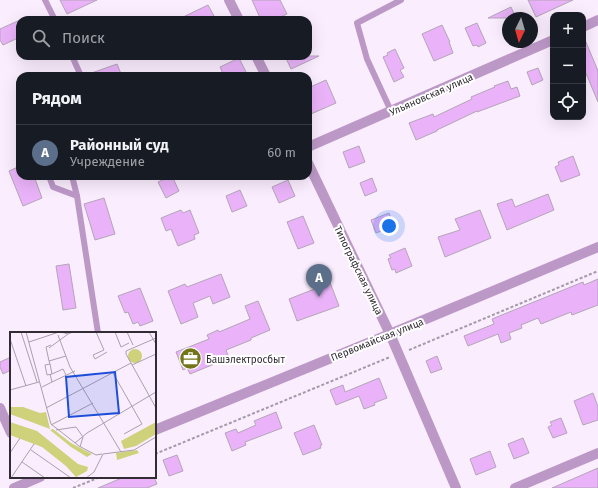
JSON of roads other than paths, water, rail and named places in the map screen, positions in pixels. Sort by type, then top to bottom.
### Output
[{"type":"street","points":[[230,0],[237,16]]},
{"type":"street","points":[[586,26],[598,20]]},
{"type":"street","name":"Ульяновская улица","points":[[312,145],[550,41]]},
{"type":"street","points":[[258,60],[264,72]]},
{"type":"street","name":"Типографская улица","points":[[312,171],[390,334],[456,488]]},
{"type":"street","name":"Первомайская улица","points":[[156,430],[390,334],[598,246]]},
{"type":"street","points":[[0,408],[10,431]]},
{"type":"street","points":[[515,488],[598,453]]},
{"type":"street","points":[[14,488],[34,478]]},
{"type":"lane","points":[[45,0],[53,16]]},
{"type":"lane","points":[[391,111],[368,59],[357,23],[401,0]]},
{"type":"lane","points":[[74,60],[79,72]]},
{"type":"lane","points":[[50,180],[53,187],[77,196]]},
{"type":"lane","points":[[73,180],[77,196],[98,332]]},
{"type":"place","name":"Районный суд","points":[[319,297]]},
{"type":"place","name":"Башэлектросбыт","points":[[191,359]]}]
